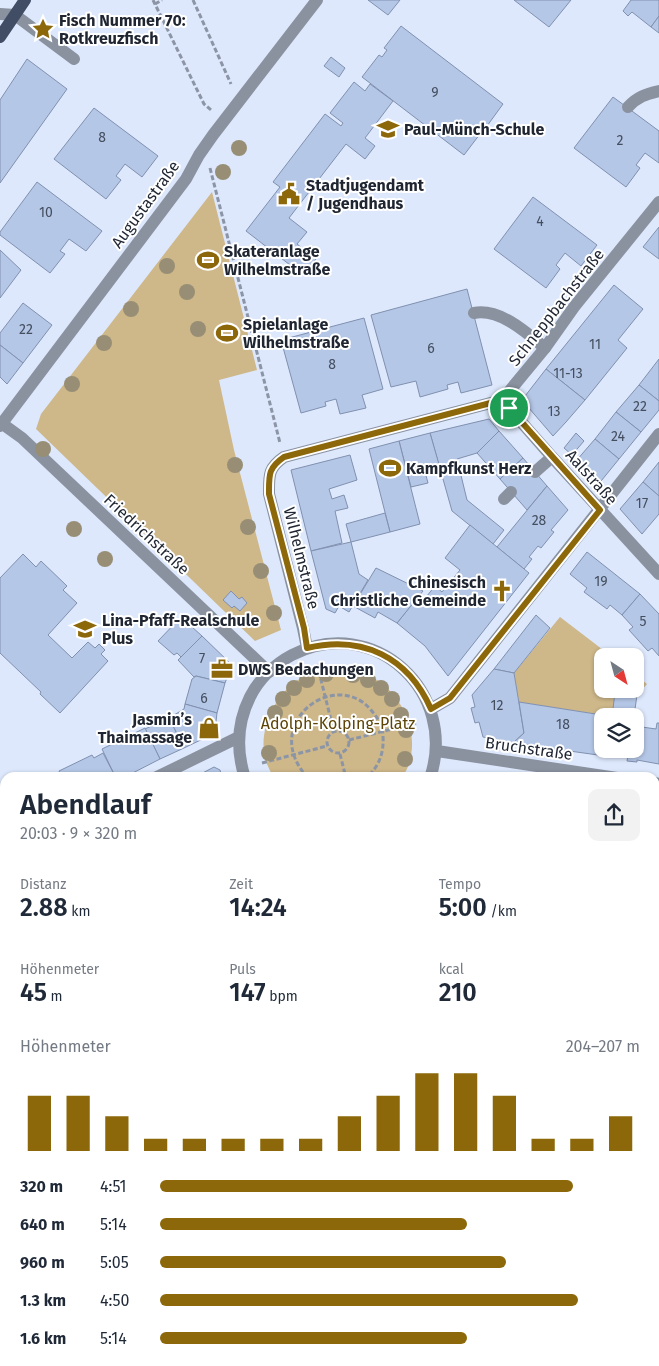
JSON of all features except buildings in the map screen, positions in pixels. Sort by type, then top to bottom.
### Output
[{"type":"main road","points":[[0,37],[25,0]]},
{"type":"street","name":"Augustastraße","points":[[1,424],[186,179],[213,135],[317,0]]},
{"type":"street","points":[[0,14],[15,15],[74,58]]},
{"type":"street","points":[[628,107],[634,100],[647,93],[659,91]]},
{"type":"street","name":"Schneppbachstraße","points":[[502,400],[659,202]]},
{"type":"street","points":[[474,313],[481,312],[494,315],[512,323],[545,348]]},
{"type":"street","name":"Aalstraße","points":[[502,400],[659,574]]},
{"type":"street","name":"Wilhelmstraße","points":[[307,648],[304,628],[269,494],[269,474],[275,463],[284,457],[502,400]]},
{"type":"street","name":"Friedrichstraße","points":[[1,424],[22,438],[269,672]]},
{"type":"street","points":[[431,709],[450,698],[659,434]]},
{"type":"street","points":[[535,472],[552,457]]},
{"type":"street","points":[[244,772],[238,737],[243,714],[260,682],[287,658],[307,648],[337,644],[367,648],[382,654],[395,661],[417,682],[431,709],[436,730],[437,751],[432,772]]},
{"type":"street","points":[[167,772],[238,737]]},
{"type":"street","name":"Bruchstraße","points":[[437,751],[577,772]]},
{"type":"path","points":[[162,0],[154,2],[204,104],[211,110]]},
{"type":"path","points":[[193,0],[231,84]]},
{"type":"path","points":[[210,166],[281,446]]},
{"type":"path","points":[[317,664],[334,732]]},
{"type":"path","points":[[303,772],[293,754],[291,739],[295,725],[302,712],[313,702],[325,697],[341,695],[356,699],[368,707],[378,718],[383,731],[384,746],[380,760],[372,772]]},
{"type":"path","points":[[349,740],[418,722]]},
{"type":"path","points":[[334,732],[344,733],[349,740],[347,749],[340,754],[332,752],[327,746],[328,737],[334,732]]},
{"type":"path","points":[[262,763],[327,746]]},
{"type":"path","points":[[340,754],[344,772]]},
{"type":"green space","points":[[212,192],[257,370],[219,380],[234,450],[281,630],[255,641],[36,429],[41,414]]},
{"type":"green space","points":[[560,617],[601,648],[594,648],[594,698],[615,698],[613,708],[594,708],[594,714],[519,702],[514,673]]},
{"type":"green space","name":"Adolph-Kolping-Platz","points":[[328,669],[351,670],[366,674],[391,692],[407,718],[411,733],[412,748],[405,772],[271,772],[265,759],[264,747],[267,723],[278,700],[295,682],[305,676]]},
{"type":"place","name":"Fisch Nummer 70: Rotkreuzfisch","points":[[43,29]]},
{"type":"place","name":"Paul-Münch-Schule","points":[[388,129]]},
{"type":"place","name":"Stadtjugendamt / Jugendhaus","points":[[289,194]]},
{"type":"place","name":"Skateranlage Wilhelmstraße","points":[[208,260]]},
{"type":"place","name":"Spielanlage Wilhelmstraße","points":[[227,333]]},
{"type":"place","name":"Kampfkunst Herz","points":[[390,468]]},
{"type":"place","name":"Chinesisch Christliche Gemeinde","points":[[502,591]]},
{"type":"place","name":"Lina-Pfaff-Realschule Plus","points":[[85,629]]},
{"type":"place","name":"DWS Bedachungen","points":[[222,669]]},
{"type":"place","name":"Jasmin’s Thaimassage","points":[[209,728]]},
{"type":"route","points":[[502,400],[509,408],[600,510],[450,698],[431,709],[417,682],[406,671],[395,661],[367,648],[337,644],[307,648],[304,628],[269,494],[269,474],[275,463],[284,457],[502,400]]}]
